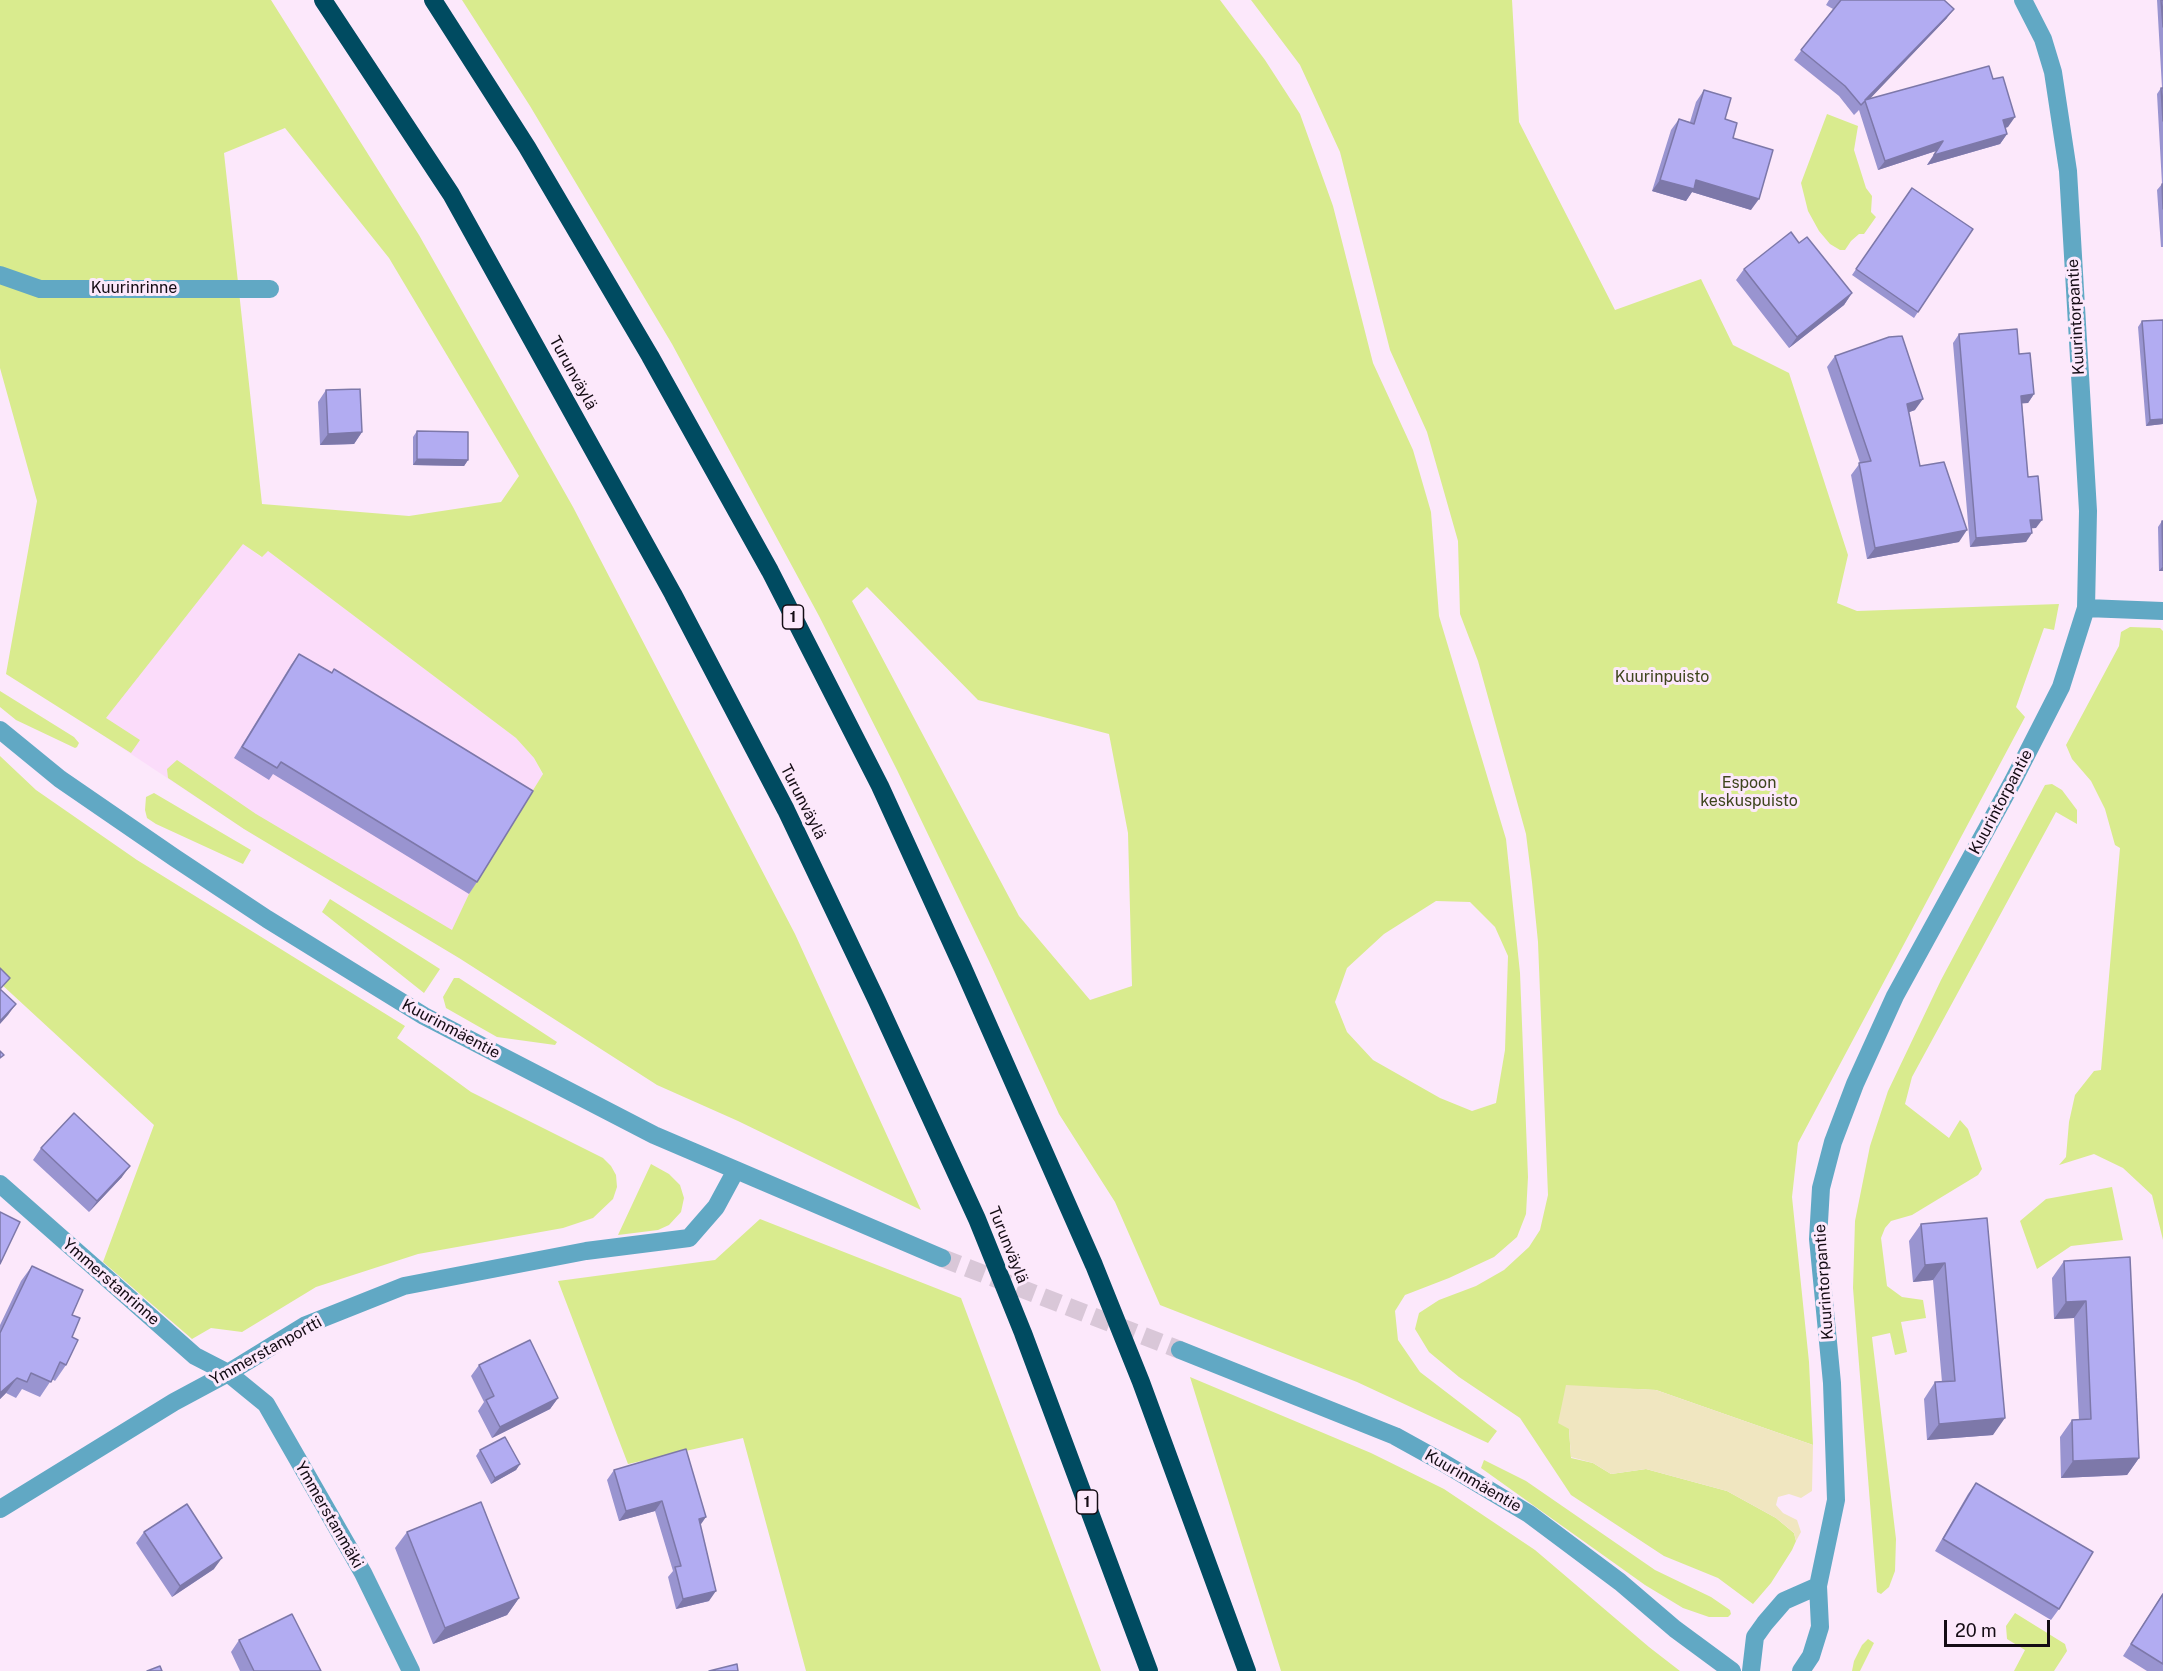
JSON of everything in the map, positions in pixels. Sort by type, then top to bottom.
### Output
[{"type":"highway","name":"Turunväylä","points":[[324,0],[451,194],[673,594],[786,810],[977,1219],[1023,1333],[1149,1671]]},
{"type":"highway","name":"1","points":[[433,0],[526,147],[626,316],[770,571],[880,786],[1094,1265],[1141,1382],[1247,1671]]},
{"type":"street","name":"Kuurintorpantie","points":[[1801,1671],[1811,1656],[1820,1627],[1818,1586],[1836,1500],[1832,1383],[1818,1239],[1821,1188],[1833,1142],[1855,1084],[1895,996],[2013,781],[2061,687],[2086,608],[2088,511],[2068,171],[2053,72],[2043,39],[2024,0]]},
{"type":"street","name":"Kuurinrinne","points":[[0,275],[40,289],[270,289]]},
{"type":"street","points":[[2086,608],[2163,611]]},
{"type":"street","name":"Kuurinmäentie","points":[[0,730],[60,779],[175,858],[267,919],[424,1016],[654,1135],[942,1258]]},
{"type":"street","name":"Ymmerstanportti","points":[[0,1509],[174,1402],[228,1373],[306,1325],[404,1286],[586,1251],[688,1238],[716,1207],[736,1170]]},
{"type":"street","name":"Ymmerstanrinne","points":[[0,1184],[195,1356],[228,1373]]},
{"type":"street","name":"Kuurinmäentie","points":[[1180,1350],[1395,1436],[1442,1462],[1529,1514],[1620,1582],[1675,1629],[1732,1671]]},
{"type":"street","name":"Ymmerstanmäki","points":[[228,1373],[266,1404],[363,1573],[411,1671]]},
{"type":"street","points":[[1751,1671],[1755,1637],[1765,1623],[1784,1601],[1818,1586]]},
{"type":"shaded area","points":[[243,543],[261,557],[268,551],[516,738],[534,758],[550,789],[459,958],[244,829],[95,730]]},
{"type":"green space","points":[[0,0],[271,0],[419,235],[573,507],[795,934],[921,1210],[738,1121],[657,1085],[459,958],[244,829],[168,778],[167,769],[177,760],[256,814],[452,930],[469,894],[543,774],[534,758],[516,738],[268,551],[262,557],[243,544],[106,718],[140,740],[131,753],[6,674],[37,501],[0,368]],"holes":[[[285,128],[389,258],[519,476],[501,502],[409,516],[262,504],[224,153]]]},
{"type":"green space","points":[[462,0],[1220,0],[1265,60],[1300,114],[1333,206],[1373,363],[1413,450],[1431,512],[1439,616],[1506,839],[1520,973],[1528,1177],[1526,1214],[1517,1237],[1494,1257],[1405,1295],[1395,1311],[1398,1340],[1420,1372],[1497,1431],[1488,1443],[1357,1382],[1160,1305],[1115,1202],[1059,1114],[989,961],[897,770],[819,616],[672,344],[530,106]],"holes":[[[867,587],[978,700],[1109,734],[1128,833],[1132,986],[1090,1000],[1019,916],[852,601]],[[1436,901],[1470,902],[1495,927],[1508,956],[1505,1050],[1496,1103],[1472,1111],[1440,1098],[1373,1060],[1347,1032],[1335,1002],[1347,968],[1384,934]]]},
{"type":"green space","name":"Espoon keskuspuisto","points":[[1251,0],[1512,0],[1519,122],[1615,310],[1701,279],[1733,345],[1789,373],[1848,555],[1837,603],[1857,611],[2059,604],[2054,630],[2044,628],[2016,707],[2025,717],[1798,1143],[1792,1197],[1809,1362],[1813,1445],[1656,1390],[1566,1386],[1571,1458],[1593,1463],[1611,1474],[1646,1469],[1727,1491],[1776,1518],[1794,1533],[1796,1541],[1792,1550],[1771,1583],[1753,1604],[1718,1578],[1664,1556],[1571,1495],[1520,1418],[1459,1377],[1429,1352],[1415,1329],[1419,1313],[1439,1300],[1476,1286],[1504,1270],[1529,1247],[1540,1230],[1548,1195],[1538,942],[1532,882],[1526,834],[1478,661],[1460,614],[1458,541],[1427,432],[1390,350],[1340,152],[1300,65]]},
{"type":"green space","points":[[1827,114],[1858,126],[1854,150],[1866,188],[1872,196],[1871,212],[1876,217],[1864,234],[1859,234],[1845,250],[1840,250],[1830,244],[1819,231],[1808,211],[1801,183]]},
{"type":"green space","points":[[2130,627],[2160,628],[2163,631],[2163,1240],[2152,1195],[2123,1168],[2094,1154],[2059,1165],[2066,1157],[2069,1122],[2075,1095],[2094,1071],[2101,1070],[2120,848],[2115,845],[2105,809],[2091,781],[2072,759],[2066,745],[2119,646],[2121,632]]},
{"type":"green space","points":[[0,691],[74,737],[79,743],[77,747],[16,720],[0,707]]},
{"type":"green space","points":[[0,756],[36,790],[137,860],[405,1026],[397,1038],[471,1092],[603,1158],[616,1175],[617,1187],[613,1199],[593,1218],[563,1228],[418,1254],[316,1287],[242,1332],[211,1328],[192,1339],[103,1262],[154,1125],[0,983]]},
{"type":"green space","points":[[2052,784],[2062,790],[2077,810],[2077,824],[2056,812],[1912,1077],[1905,1104],[1949,1138],[1960,1120],[1968,1129],[1982,1169],[1978,1175],[1912,1215],[1891,1221],[1881,1238],[1887,1286],[1902,1297],[1923,1300],[1926,1318],[1901,1322],[1907,1352],[1895,1355],[1890,1333],[1872,1337],[1896,1539],[1895,1571],[1889,1587],[1881,1594],[1877,1592],[1853,1288],[1855,1221],[1870,1146],[1888,1091],[1941,980],[2045,785]]},
{"type":"green space","points":[[154,793],[251,850],[243,864],[147,818],[146,797]]},
{"type":"green space","points":[[330,899],[440,969],[424,993],[322,912]]},
{"type":"green space","points":[[454,978],[459,978],[557,1042],[555,1045],[497,1037],[446,1008],[443,997]]},
{"type":"green space","points":[[651,1164],[669,1174],[680,1185],[684,1198],[681,1212],[669,1225],[658,1230],[618,1235]]},
{"type":"green space","points":[[2112,1187],[2123,1240],[2071,1246],[2037,1269],[2020,1221],[2046,1199]]},
{"type":"green space","points":[[760,1219],[961,1298],[1101,1671],[806,1671],[743,1438],[628,1464],[558,1281],[715,1260]]},
{"type":"green space","points":[[1190,1377],[1371,1453],[1444,1489],[1535,1550],[1680,1671],[1281,1671]]},
{"type":"green space","points":[[1484,1460],[1526,1481],[1655,1570],[1711,1597],[1730,1610],[1731,1614],[1728,1617],[1709,1617],[1683,1608],[1645,1585],[1481,1468]]},
{"type":"green space","points":[[2015,1613],[2065,1644],[2067,1651],[2054,1671],[2014,1671],[2025,1650],[2007,1639],[2006,1626]]},
{"type":"green space","points":[[1868,1639],[1874,1643],[1860,1671],[1852,1671],[1862,1645]]},
{"type":"sand","points":[[1566,1385],[1656,1390],[1813,1445],[1812,1491],[1801,1498],[1789,1494],[1778,1497],[1776,1505],[1783,1513],[1797,1520],[1801,1532],[1796,1541],[1794,1533],[1776,1518],[1727,1491],[1646,1469],[1611,1474],[1593,1463],[1571,1457],[1569,1429],[1558,1423]]},
{"type":"building","points":[[1841,0],[1944,0],[1954,9],[1865,100],[1989,66],[1993,79],[2003,77],[2015,117],[2003,120],[2007,134],[1934,155],[1943,141],[1885,161],[1865,101],[1861,105],[1845,86],[1801,50]]},
{"type":"building","points":[[2161,0],[2163,0],[2163,27]]},
{"type":"building","points":[[2161,88],[2163,88],[2163,121]]},
{"type":"building","points":[[1704,90],[1731,98],[1725,119],[1737,123],[1733,138],[1773,150],[1759,199],[1696,180],[1694,189],[1660,180],[1679,119],[1694,124]]},
{"type":"building","points":[[1912,188],[1973,229],[1918,312],[1856,269]]},
{"type":"building","points":[[1791,232],[1799,243],[1807,237],[1852,293],[1797,337],[1744,269]]},
{"type":"building","points":[[2163,320],[2163,419],[2150,420],[2142,321]]},
{"type":"building","points":[[2017,329],[2019,354],[2030,353],[2034,394],[2021,396],[2028,477],[2038,476],[2042,520],[2030,520],[2032,533],[1976,538],[1959,334]]},
{"type":"building","points":[[1902,336],[1923,399],[1907,404],[1920,466],[1944,462],[1967,530],[1875,548],[1859,463],[1871,461],[1835,356],[1889,337]]},
{"type":"building","points":[[360,389],[362,432],[328,434],[326,390]]},
{"type":"building","points":[[417,431],[468,432],[468,460],[417,459]]},
{"type":"building","points":[[299,654],[332,673],[334,669],[533,791],[477,882],[281,762],[277,768],[242,747]]},
{"type":"building","points":[[0,968],[10,978],[0,989]]},
{"type":"building","points":[[0,989],[16,1004],[0,1021]]},
{"type":"building","points":[[74,1113],[130,1166],[97,1201],[41,1148]]},
{"type":"building","points":[[0,1212],[20,1222],[0,1264]]},
{"type":"building","points":[[1987,1218],[2005,1418],[1939,1424],[1935,1382],[1955,1381],[1945,1263],[1925,1265],[1921,1224]]},
{"type":"building","points":[[2130,1257],[2139,1458],[2073,1461],[2072,1420],[2091,1419],[2086,1301],[2066,1302],[2064,1261]]},
{"type":"building","points":[[32,1266],[83,1290],[72,1315],[80,1318],[72,1337],[78,1340],[66,1365],[60,1362],[51,1382],[31,1373],[27,1382],[17,1378],[0,1393],[0,1333]]},
{"type":"building","points":[[530,1340],[558,1398],[500,1427],[486,1400],[494,1396],[479,1365]]},
{"type":"building","points":[[505,1437],[520,1464],[495,1478],[480,1450]]},
{"type":"building","points":[[686,1449],[706,1517],[699,1519],[716,1591],[683,1599],[675,1567],[681,1566],[662,1501],[626,1511],[614,1470]]},
{"type":"building","points":[[1976,1483],[2093,1552],[2059,1609],[1943,1539]]},
{"type":"building","points":[[481,1502],[519,1598],[445,1628],[407,1532]]},
{"type":"building","points":[[187,1504],[222,1558],[180,1586],[144,1532]]},
{"type":"building","points":[[2163,1594],[2163,1664],[2131,1644]]},
{"type":"building","points":[[292,1614],[321,1671],[254,1671],[239,1640]]},
{"type":"building","points":[[737,1664],[738,1671],[709,1671]]},
{"type":"building","points":[[160,1666],[162,1671],[147,1671]]},
{"type":"tunnel","points":[[942,1258],[1180,1350]]},
{"type":"park label","name":"Kuurinpuisto","points":[[1662,677]]}]
